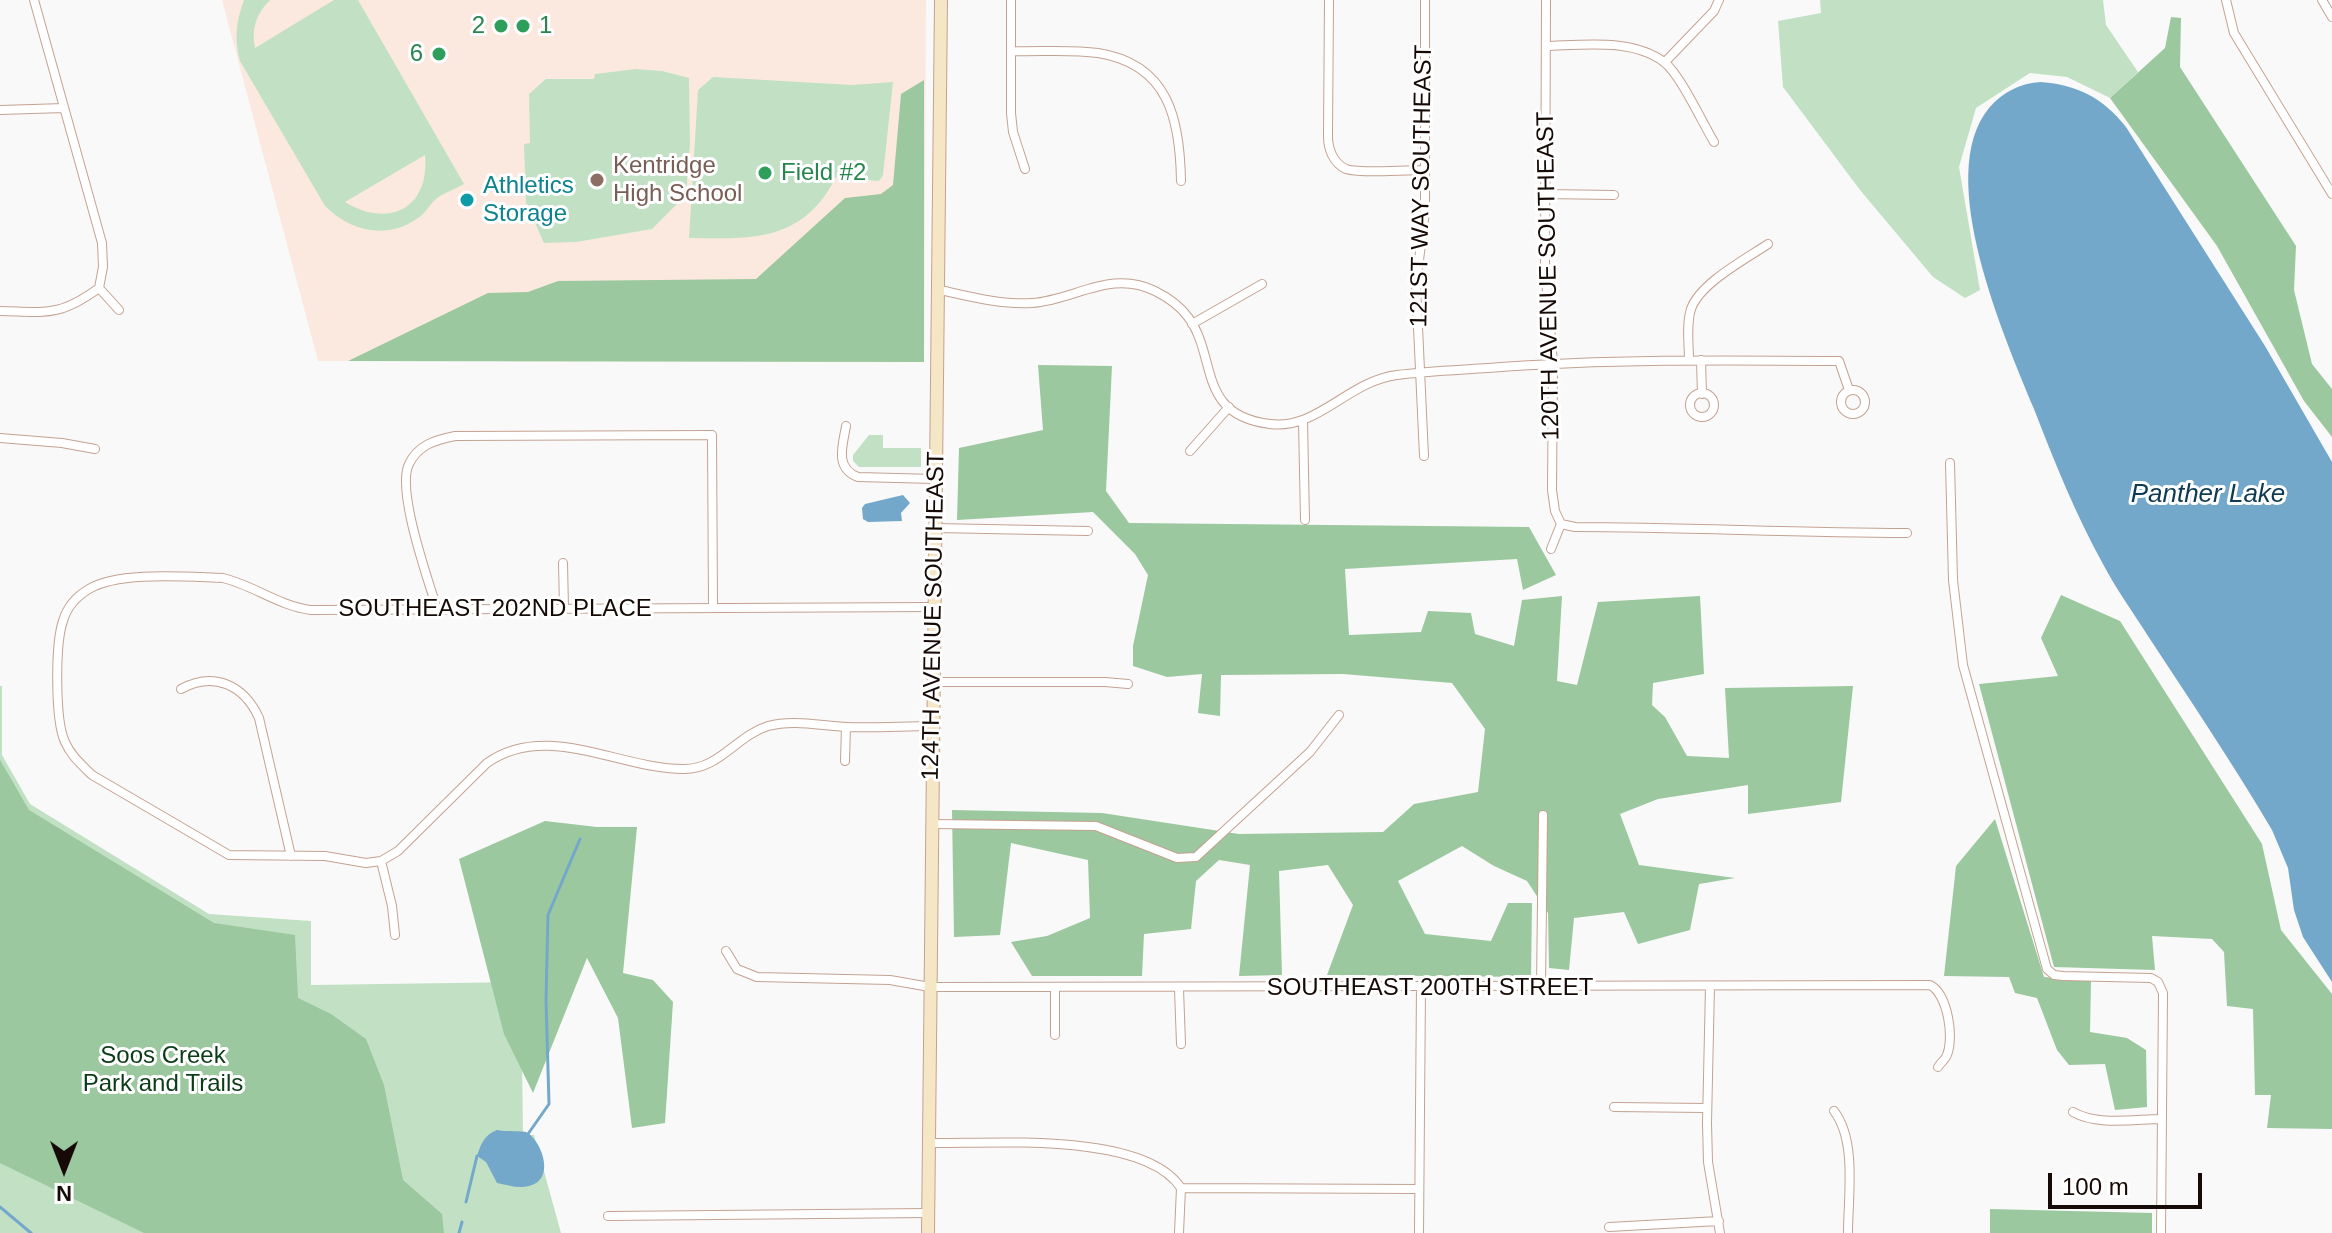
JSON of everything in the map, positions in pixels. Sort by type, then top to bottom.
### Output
[{"type":"street","points":[[0,311],[49,312],[68,309],[99,288],[103,267],[102,243],[34,0]]},
{"type":"street","name":"124TH AVENUE SOUTHEAST","points":[[928,1233],[941,0]]},
{"type":"street","points":[[1011,0],[1011,123],[1025,169]]},
{"type":"street","points":[[1329,0],[1328,144],[1332,156],[1346,168],[1426,170]]},
{"type":"street","name":"121ST WAY SOUTHEAST","points":[[1424,456],[1416,284],[1425,220],[1425,0]]},
{"type":"street","name":"120TH AVENUE SOUTHEAST","points":[[1546,0],[1545,267],[1553,363],[1552,490],[1555,511],[1561,524]]},
{"type":"street","points":[[1665,62],[1714,11],[1719,0]]},
{"type":"street","points":[[2226,0],[2234,33],[2332,194]]},
{"type":"street","points":[[2322,0],[2332,17]]},
{"type":"street","points":[[1546,46],[1623,46],[1665,62],[1714,142]]},
{"type":"street","points":[[1011,51],[1098,53],[1124,61],[1148,76],[1160,89],[1176,119],[1181,146],[1181,181]]},
{"type":"street","points":[[0,110],[64,108]]},
{"type":"street","points":[[1545,194],[1614,195]]},
{"type":"street","points":[[1689,360],[1689,323],[1694,302],[1708,286],[1768,244]]},
{"type":"street","points":[[936,289],[1008,303],[1034,303],[1099,285],[1129,282],[1142,285],[1167,298],[1192,324],[1209,378],[1229,407],[1258,422],[1280,425],[1303,421],[1362,385],[1383,377],[1553,363],[1839,361],[1849,390]]},
{"type":"street","points":[[1192,324],[1262,284]]},
{"type":"street","points":[[99,288],[119,310]]},
{"type":"street","points":[[1701,360],[1702,394]]},
{"type":"street","points":[[1190,451],[1229,407]]},
{"type":"street","points":[[1303,421],[1305,520]]},
{"type":"street","points":[[846,426],[841,452],[843,467],[849,474],[858,477],[935,479]]},
{"type":"street","points":[[437,609],[405,486],[408,465],[422,446],[455,436],[712,435],[713,607]]},
{"type":"street","points":[[0,438],[95,449]]},
{"type":"street","points":[[1950,463],[1953,580],[1963,665],[2047,969],[2054,975],[2063,976],[2151,978],[2158,982],[2163,993],[2161,1233]]},
{"type":"street","points":[[1551,549],[1561,524],[1575,527],[1907,533]]},
{"type":"street","points":[[935,528],[1088,531]]},
{"type":"street","points":[[563,563],[564,608]]},
{"type":"street","name":"SOUTHEAST 202ND PLACE","points":[[291,856],[229,855],[217,850],[92,775],[76,760],[66,745],[60,724],[58,647],[63,618],[71,604],[89,589],[117,579],[210,578],[235,581],[297,608],[933,607]]},
{"type":"street","points":[[181,689],[200,681],[225,684],[246,696],[253,705],[263,734],[291,856],[325,856],[366,863],[381,861],[398,851],[487,763],[520,748],[534,745],[566,748],[686,770],[709,764],[746,736],[771,725],[933,726]]},
{"type":"street","points":[[933,682],[1128,684]]},
{"type":"street","points":[[932,824],[1096,826],[1177,858],[1196,857],[1310,752],[1339,715]]},
{"type":"street","points":[[845,761],[846,727]]},
{"type":"street","points":[[1541,988],[1543,815]]},
{"type":"street","points":[[381,861],[392,906],[395,935]]},
{"type":"street","name":"SOUTHEAST 200TH STREET","points":[[726,951],[737,969],[757,977],[890,980],[930,987],[1179,989],[1930,985],[1943,996],[1947,1012],[1949,1048],[1938,1067]]},
{"type":"street","points":[[1710,986],[1706,1108],[1708,1162],[1720,1233]]},
{"type":"street","points":[[1419,1233],[1421,987]]},
{"type":"street","points":[[1055,988],[1055,1035]]},
{"type":"street","points":[[1179,989],[1181,1044]]},
{"type":"street","points":[[1614,1107],[1706,1108]]},
{"type":"street","points":[[1834,1111],[1842,1121],[1848,1142],[1848,1233]]},
{"type":"street","points":[[2073,1112],[2096,1119],[2162,1119]]},
{"type":"street","points":[[928,1143],[1061,1145],[1112,1150],[1153,1164],[1175,1179],[1181,1188],[1179,1233]]},
{"type":"street","points":[[1181,1188],[1419,1189]]},
{"type":"street","points":[[608,1216],[928,1213]]},
{"type":"street","points":[[1609,1227],[1719,1221]]},
{"type":"shaded area","name":"Kentridge High School","points":[[222,0],[926,0],[924,362],[318,361]]},
{"type":"green space","points":[[244,0],[270,0],[256,22],[255,48],[334,0],[358,0],[464,184],[439,197],[418,218],[394,229],[370,230],[335,215],[325,206],[240,61],[237,37]],"holes":[[[425,155],[421,188],[413,200],[391,213],[377,214],[345,202]]]},
{"type":"green space","points":[[1820,0],[2103,0],[2106,25],[2138,72],[2110,98],[2067,77],[2030,73],[1976,108],[1959,167],[1980,290],[1965,298],[1933,277],[1860,190],[1783,87],[1778,21],[1821,13]]},
{"type":"green space","points":[[2171,17],[2181,18],[2180,67],[2296,246],[2294,290],[2312,364],[2332,389],[2332,437],[2304,401],[2217,246],[2110,98],[2165,48]]},
{"type":"green space","points":[[636,69],[689,78],[690,143],[686,195],[652,229],[576,242],[544,243],[526,203],[524,144],[530,143],[529,94],[546,79],[594,79],[595,74]]},
{"type":"green space","name":"Field #2","points":[[713,77],[852,85],[893,82],[883,175],[879,181],[836,177],[808,214],[774,232],[734,238],[689,238],[698,90]]},
{"type":"green space","points":[[924,80],[924,362],[348,361],[488,293],[528,292],[558,281],[756,279],[845,198],[881,194],[893,185],[901,94]]},
{"type":"green space","points":[[1038,365],[1112,366],[1106,491],[1129,523],[1529,527],[1556,575],[1523,590],[1517,559],[1345,569],[1349,635],[1421,632],[1428,611],[1471,613],[1475,634],[1514,646],[1522,600],[1562,596],[1557,681],[1577,685],[1598,602],[1700,596],[1704,674],[1653,683],[1652,705],[1665,717],[1687,756],[1729,758],[1725,688],[1853,686],[1841,802],[1748,814],[1748,785],[1658,799],[1620,814],[1639,865],[1735,878],[1699,884],[1690,930],[1638,944],[1624,912],[1574,918],[1569,970],[1549,968],[1548,913],[1527,881],[1494,866],[1462,846],[1398,881],[1425,934],[1491,941],[1508,903],[1532,903],[1531,977],[1327,975],[1353,905],[1328,865],[1279,871],[1282,975],[1239,976],[1250,865],[1219,860],[1196,881],[1191,929],[1144,934],[1142,976],[1032,976],[1011,942],[1047,936],[1090,918],[1088,860],[1011,843],[1000,935],[954,937],[952,810],[1102,813],[1239,834],[1383,832],[1414,804],[1478,792],[1485,729],[1452,683],[1343,674],[1221,675],[1220,716],[1198,713],[1202,674],[1167,677],[1133,666],[1133,646],[1148,575],[1135,554],[1093,512],[957,520],[959,448],[1043,430]]},
{"type":"green space","points":[[869,435],[883,435],[883,448],[921,448],[921,467],[859,467],[853,461],[853,455]]},
{"type":"green space","points":[[2061,595],[2120,621],[2262,844],[2281,930],[2332,994],[2332,1129],[2267,1128],[2271,1095],[2255,1095],[2253,1009],[2227,1006],[2224,952],[2212,939],[2152,936],[2155,970],[2054,967],[1979,684],[2058,676],[2041,638]]},
{"type":"green space","name":"Soos Creek Park and Trails","points":[[0,686],[2,755],[30,804],[209,914],[311,921],[311,985],[521,982],[523,1135],[534,1135],[561,1233],[0,1233]]},
{"type":"green space","name":"Soos Creek Park and Trails","points":[[0,760],[29,810],[214,923],[295,935],[298,998],[331,1014],[366,1039],[384,1085],[403,1180],[442,1214],[444,1233],[144,1233],[0,1163]]},
{"type":"green space","points":[[1995,819],[2044,977],[2091,981],[2090,1032],[2127,1038],[2146,1050],[2147,1107],[2115,1110],[2105,1064],[2069,1065],[2057,1050],[2037,998],[2015,993],[2009,977],[1944,976],[1956,866]]},
{"type":"green space","points":[[545,821],[597,827],[637,827],[623,973],[653,980],[673,1002],[665,1123],[632,1128],[618,1018],[587,958],[533,1093],[504,1034],[459,859]]},
{"type":"green space","points":[[1990,1209],[2152,1213],[2152,1233],[1990,1233]]},
{"type":"water","name":"Panther Lake","points":[[2041,82],[2067,86],[2089,95],[2108,108],[2126,127],[2265,346],[2332,462],[2332,982],[2303,937],[2294,910],[2288,868],[2272,830],[2119,591],[2093,545],[2058,468],[1992,300],[1971,214],[1968,174],[1974,138],[1989,108],[2000,97],[2019,86]]},
{"type":"water","points":[[903,495],[910,503],[901,513],[902,521],[868,522],[863,519],[862,508],[865,504]]},
{"type":"water","points":[[497,1130],[526,1132],[533,1138],[544,1161],[542,1177],[537,1182],[521,1187],[497,1183],[486,1162],[477,1156],[486,1137]]},
{"type":"waterway","points":[[528,1134],[549,1104],[546,1000],[548,915],[580,839]]},
{"type":"waterway","points":[[466,1202],[477,1156],[481,1154]]},
{"type":"waterway","points":[[0,1207],[31,1233]]},
{"type":"waterway","points":[[459,1233],[462,1222]]},
{"type":"place","name":"2","points":[[501,26]]},
{"type":"place","name":"1","points":[[523,26]]},
{"type":"place","name":"6","points":[[439,54]]},
{"type":"place","name":"Field #2","points":[[765,173]]},
{"type":"place","name":"Kentridge High School","points":[[597,180]]},
{"type":"place","name":"Athletics Storage","points":[[467,200]]}]
